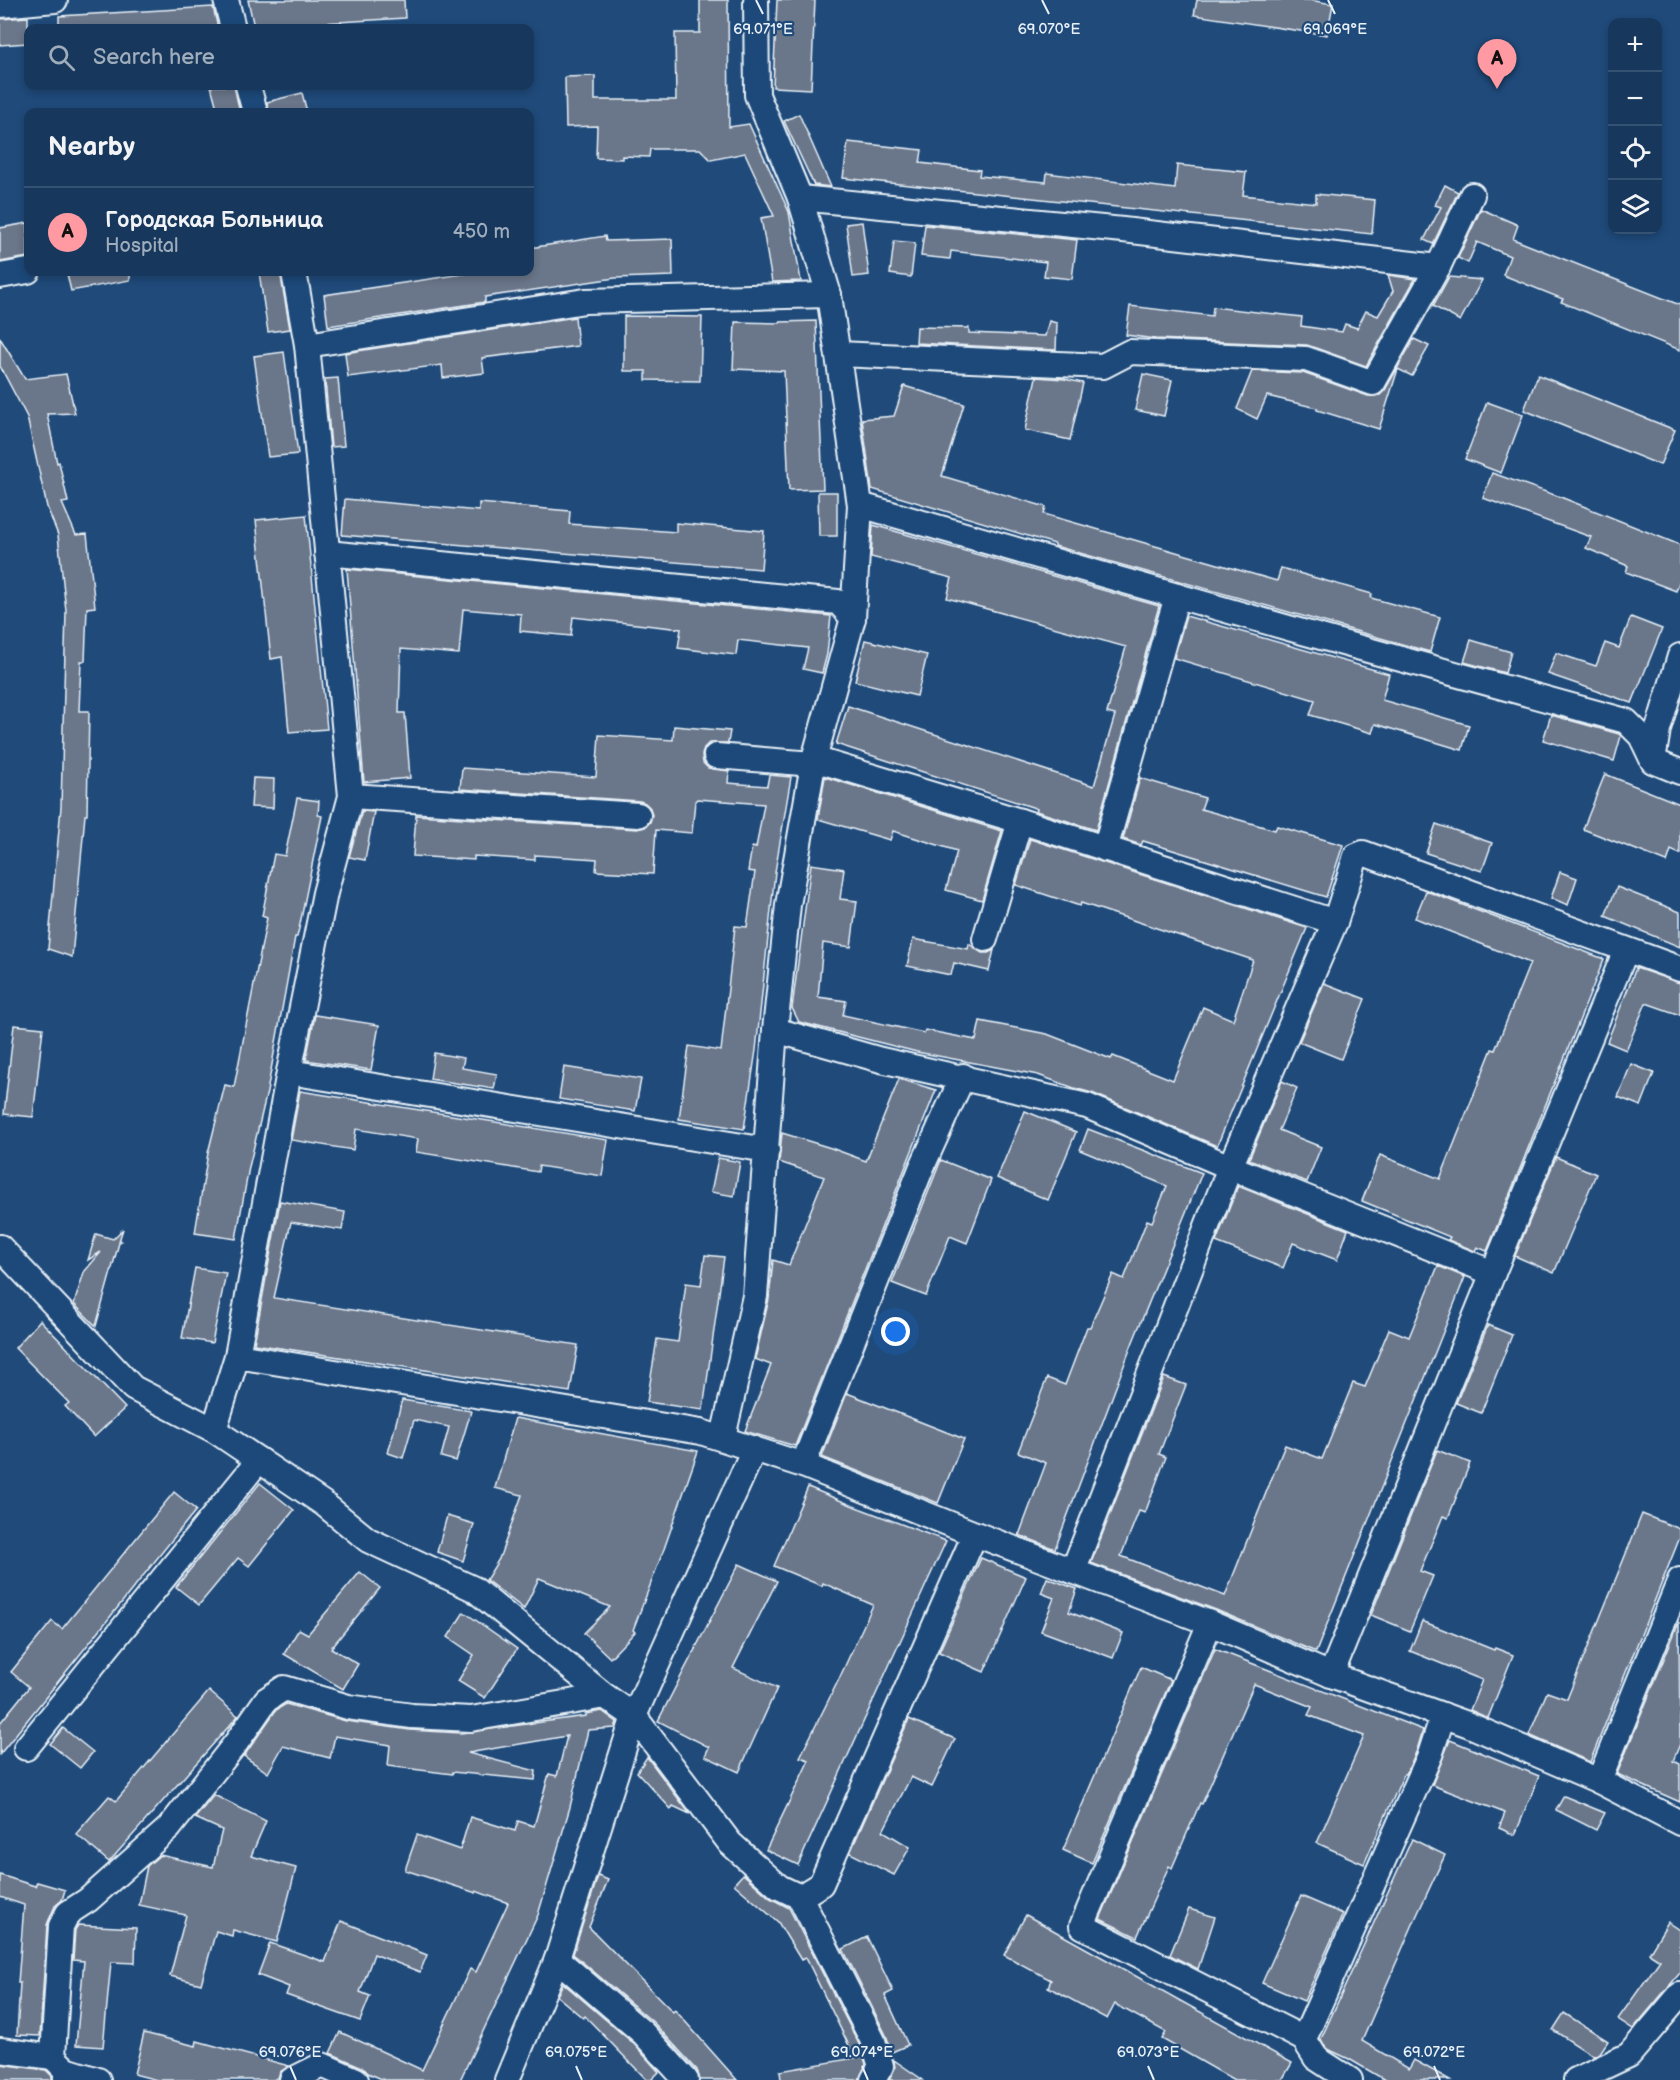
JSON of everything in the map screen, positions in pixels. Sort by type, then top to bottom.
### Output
[{"type":"street","points":[[0,5],[55,0]]},
{"type":"street","points":[[226,0],[232,24]]},
{"type":"street","points":[[723,1437],[755,1296],[775,1030],[788,905],[813,761],[853,618],[860,505],[829,295],[800,198],[757,95],[756,0]]},
{"type":"street","points":[[249,90],[254,108]]},
{"type":"street","points":[[839,354],[1103,366],[1130,352],[1306,359],[1373,383],[1438,267],[1472,195]]},
{"type":"street","points":[[800,198],[1123,230],[1438,267]]},
{"type":"street","points":[[0,276],[24,272]]},
{"type":"street","points":[[214,1430],[237,1356],[289,1072],[325,893],[351,796],[307,345],[295,276]]},
{"type":"street","points":[[307,345],[585,302],[829,295]]},
{"type":"street","points":[[860,505],[1626,721],[1641,736],[1653,761],[1680,772]]},
{"type":"street","points":[[327,553],[838,602],[853,618]]},
{"type":"street","points":[[1105,849],[1177,596]]},
{"type":"street","points":[[1653,761],[1658,729],[1680,656]]},
{"type":"street","points":[[716,756],[813,761],[1020,821],[1335,922]]},
{"type":"street","points":[[351,796],[638,815]]},
{"type":"street","points":[[985,939],[1020,821]]},
{"type":"street","points":[[1073,1571],[1230,1167],[1335,922],[1356,856],[1363,853],[1680,969]]},
{"type":"street","points":[[1331,1675],[1626,950]]},
{"type":"street","points":[[775,1030],[881,1060],[1087,1106],[1230,1167],[1493,1273]]},
{"type":"street","points":[[289,1072],[767,1150]]},
{"type":"street","points":[[803,1465],[921,1169],[963,1077]]},
{"type":"street","points":[[0,1247],[133,1388],[214,1430],[324,1504],[368,1540],[474,1588],[605,1696],[634,1716],[730,1843],[779,1887],[800,1897],[873,2041],[881,2066],[873,2080]]},
{"type":"street","points":[[237,1356],[723,1437],[803,1465],[975,1534],[1210,1623],[1331,1675],[1443,1715],[1599,1781],[1680,1823]]},
{"type":"street","points":[[507,2080],[557,1959],[634,1716],[754,1449]]},
{"type":"street","points":[[26,1748],[259,1460]]},
{"type":"street","points":[[800,1897],[821,1884],[975,1534]]},
{"type":"street","points":[[1599,1781],[1680,1580]]},
{"type":"street","points":[[1210,1623],[1082,1926],[1304,2039],[1316,2058],[1350,2080]]},
{"type":"street","points":[[62,2069],[61,1926],[68,1913],[88,1900],[169,1828],[236,1743],[266,1700],[284,1688],[348,1707],[412,1716],[471,1719],[605,1696]]},
{"type":"street","points":[[1304,2039],[1430,1755],[1443,1715]]},
{"type":"street","points":[[557,1959],[643,2033],[686,2080]]},
{"type":"street","points":[[1576,2080],[1629,2055],[1680,1995]]},
{"type":"street","points":[[0,2050],[98,2080]]},
{"type":"street","points":[[292,2080],[322,2065],[356,2080]]},
{"type":"building","points":[[248,0],[404,0],[405,18],[304,24],[253,24]]},
{"type":"building","points":[[700,0],[728,0],[729,127],[749,124],[789,212],[801,281],[772,282],[761,218],[774,216],[745,153],[711,160],[700,149],[650,149],[649,157],[596,158],[597,126],[566,127],[565,77],[595,76],[595,100],[676,100],[675,33],[700,33]]},
{"type":"building","points":[[777,0],[815,0],[811,89],[773,87]]},
{"type":"building","points":[[1197,0],[1309,0],[1333,4],[1327,35],[1194,15]]},
{"type":"building","points":[[213,7],[217,24],[59,24],[59,16]]},
{"type":"building","points":[[28,17],[28,24],[24,24],[24,43],[0,45],[0,19]]},
{"type":"building","points":[[212,90],[235,90],[239,108],[217,108]]},
{"type":"building","points":[[302,93],[306,108],[268,108],[267,102]]},
{"type":"building","points":[[799,114],[831,187],[814,185],[784,121]]},
{"type":"building","points":[[848,142],[922,150],[920,163],[980,170],[979,176],[1046,182],[1047,173],[1175,189],[1177,165],[1246,172],[1243,195],[1316,203],[1316,194],[1375,200],[1372,234],[843,178]]},
{"type":"building","points":[[1445,185],[1458,192],[1433,244],[1424,240],[1441,207],[1435,205]]},
{"type":"building","points":[[1481,209],[1518,225],[1513,239],[1680,305],[1680,350],[1561,302],[1563,299],[1503,275],[1510,256],[1477,242],[1468,263],[1458,258]]},
{"type":"building","points":[[862,222],[869,275],[853,277],[846,224]]},
{"type":"building","points":[[24,224],[24,258],[0,262],[0,228]]},
{"type":"building","points":[[925,225],[1077,240],[1072,279],[1044,276],[1046,262],[951,251],[950,259],[921,256]]},
{"type":"building","points":[[605,236],[606,241],[672,239],[673,276],[615,278],[485,297],[485,302],[328,326],[324,295],[450,276],[534,276],[534,247]]},
{"type":"building","points":[[894,241],[915,243],[911,277],[890,274]]},
{"type":"building","points":[[1388,275],[1415,279],[1366,366],[1307,345],[1155,339],[1126,335],[1130,306],[1212,316],[1213,307],[1302,317],[1301,326],[1342,332],[1345,324],[1357,328],[1366,311],[1378,316],[1393,291]]},
{"type":"building","points":[[67,276],[130,276],[130,280],[71,291]]},
{"type":"building","points":[[260,276],[281,276],[290,329],[268,332]]},
{"type":"building","points":[[1449,277],[1482,280],[1460,321],[1433,306]]},
{"type":"building","points":[[624,316],[702,317],[700,381],[646,380],[646,371],[624,371]]},
{"type":"building","points":[[575,317],[578,346],[482,358],[484,373],[443,378],[442,365],[348,377],[345,353]]},
{"type":"building","points":[[816,321],[823,489],[789,490],[784,371],[733,369],[735,322]]},
{"type":"building","points":[[1049,321],[1057,323],[1056,350],[916,343],[917,327],[969,328],[969,333],[1045,336]]},
{"type":"building","points":[[0,338],[25,379],[66,374],[75,413],[47,414],[68,502],[62,503],[76,535],[87,534],[95,607],[87,608],[85,661],[81,661],[79,711],[89,711],[87,815],[85,815],[72,957],[48,949],[61,807],[66,611],[58,535],[47,507],[27,417],[0,366]]},
{"type":"building","points":[[1414,339],[1429,346],[1412,376],[1398,369],[1379,429],[1317,410],[1317,408],[1267,396],[1257,419],[1237,409],[1252,371],[1303,373],[1368,396],[1380,395]]},
{"type":"building","points":[[284,352],[298,454],[268,457],[254,356]]},
{"type":"building","points":[[1143,374],[1172,380],[1164,416],[1135,410]]},
{"type":"building","points":[[1538,375],[1675,430],[1660,465],[1524,410]]},
{"type":"building","points":[[1036,377],[1083,383],[1070,440],[1025,430]]},
{"type":"building","points":[[338,378],[344,446],[331,447],[325,379]]},
{"type":"building","points":[[904,386],[964,404],[942,476],[1046,507],[1044,514],[1277,581],[1281,568],[1372,594],[1371,598],[1440,617],[1430,652],[1055,546],[1055,544],[872,489],[862,419],[894,416]]},
{"type":"building","points":[[1487,402],[1523,415],[1501,473],[1465,459]]},
{"type":"building","points":[[1492,473],[1563,498],[1680,545],[1680,580],[1676,591],[1626,572],[1628,566],[1586,548],[1591,537],[1483,498]]},
{"type":"building","points":[[818,492],[837,492],[837,536],[819,536]]},
{"type":"building","points":[[345,499],[479,511],[479,503],[570,511],[569,524],[676,532],[676,523],[764,531],[761,569],[342,535]]},
{"type":"building","points":[[306,515],[327,729],[289,732],[282,657],[271,659],[256,520]]},
{"type":"building","points":[[873,525],[1159,606],[1096,830],[836,744],[848,706],[1094,786],[1115,715],[1107,713],[1126,647],[947,598],[952,578],[871,557]]},
{"type":"building","points":[[347,569],[831,616],[827,654],[822,673],[803,669],[808,648],[738,640],[736,655],[678,648],[681,629],[573,617],[571,636],[520,631],[521,614],[463,609],[459,654],[401,649],[399,713],[405,713],[410,778],[364,782]]},
{"type":"building","points":[[1186,616],[1389,674],[1382,700],[1469,725],[1462,750],[1375,724],[1372,733],[1310,715],[1315,700],[1174,658]]},
{"type":"building","points":[[1631,617],[1662,629],[1632,703],[1548,674],[1556,653],[1596,666],[1605,643],[1619,648]]},
{"type":"building","points":[[865,640],[927,655],[917,696],[855,681]]},
{"type":"building","points":[[1471,640],[1511,652],[1505,673],[1464,662]]},
{"type":"building","points":[[1551,715],[1619,734],[1621,736],[1614,761],[1543,740]]},
{"type":"building","points":[[674,726],[730,731],[728,743],[709,743],[702,755],[703,763],[708,768],[729,771],[728,783],[767,786],[769,775],[791,777],[775,872],[756,1050],[744,1129],[679,1119],[689,1046],[721,1051],[735,926],[747,927],[755,872],[748,871],[752,847],[756,848],[764,804],[697,799],[692,833],[656,830],[653,874],[596,871],[597,859],[535,855],[535,860],[474,856],[474,860],[413,856],[416,815],[637,829],[645,827],[652,815],[650,808],[640,801],[460,789],[462,768],[596,777],[599,735],[673,740]]},
{"type":"building","points":[[1605,774],[1680,804],[1680,854],[1671,850],[1667,862],[1583,829]]},
{"type":"building","points":[[825,777],[1002,831],[982,900],[946,890],[957,851],[893,831],[890,840],[818,819]]},
{"type":"building","points":[[253,778],[274,779],[273,808],[251,807]]},
{"type":"building","points":[[1140,778],[1205,798],[1201,809],[1275,830],[1277,826],[1343,845],[1326,897],[1143,841],[1141,845],[1123,839]]},
{"type":"building","points":[[297,798],[319,801],[318,815],[322,816],[300,924],[297,937],[295,937],[267,1092],[249,1167],[236,1239],[195,1233],[208,1153],[225,1085],[234,1087],[267,918],[262,916],[274,854],[285,856]]},
{"type":"building","points":[[362,811],[374,812],[365,860],[349,857]]},
{"type":"building","points":[[1436,824],[1492,843],[1482,871],[1426,853]]},
{"type":"building","points":[[1030,839],[1307,928],[1217,1146],[1092,1093],[1038,1075],[917,1052],[799,1022],[792,1008],[811,864],[844,869],[840,899],[857,901],[851,947],[823,943],[818,997],[846,1001],[843,1015],[924,1033],[925,1030],[976,1040],[980,1021],[1047,1034],[1111,1059],[1113,1056],[1173,1080],[1203,1007],[1233,1020],[1253,960],[1081,903],[1080,906],[1016,885]]},
{"type":"building","points":[[1560,872],[1577,878],[1568,905],[1551,898]]},
{"type":"building","points":[[1617,887],[1680,912],[1680,947],[1605,916]]},
{"type":"building","points":[[1426,891],[1604,959],[1487,1251],[1477,1247],[1475,1251],[1448,1240],[1450,1237],[1362,1201],[1380,1155],[1440,1179],[1492,1049],[1495,1050],[1530,963],[1415,918]]},
{"type":"building","points":[[913,939],[968,949],[969,944],[982,953],[994,950],[989,971],[954,963],[951,975],[907,966]]},
{"type":"building","points":[[1636,968],[1680,983],[1680,1015],[1646,1003],[1626,1050],[1607,1042]]},
{"type":"building","points":[[1324,983],[1365,999],[1341,1059],[1299,1042]]},
{"type":"building","points":[[315,1015],[379,1025],[371,1070],[306,1060]]},
{"type":"building","points":[[14,1025],[43,1028],[33,1117],[4,1114]]},
{"type":"building","points":[[434,1053],[464,1058],[462,1068],[497,1074],[494,1089],[430,1079]]},
{"type":"building","points":[[1631,1064],[1654,1073],[1641,1106],[1618,1097]]},
{"type":"building","points":[[564,1067],[641,1079],[635,1111],[559,1099]]},
{"type":"building","points":[[899,1079],[936,1090],[795,1446],[745,1431],[771,1365],[755,1359],[769,1299],[773,1260],[789,1265],[824,1177],[779,1162],[782,1133],[866,1161]]},
{"type":"building","points":[[1282,1081],[1297,1088],[1279,1130],[1321,1147],[1307,1182],[1249,1159]]},
{"type":"building","points":[[300,1091],[608,1140],[602,1176],[539,1166],[538,1172],[416,1152],[418,1139],[356,1129],[353,1150],[291,1140]]},
{"type":"building","points":[[1025,1111],[1076,1132],[1048,1200],[997,1178]]},
{"type":"building","points":[[1088,1129],[1202,1173],[1132,1344],[1055,1549],[1019,1535],[1046,1463],[1018,1452],[1047,1378],[1065,1385],[1087,1327],[1090,1327],[1113,1274],[1124,1279],[1147,1220],[1152,1222],[1167,1186],[1080,1150]]},
{"type":"building","points":[[1556,1157],[1596,1174],[1554,1273],[1515,1256]]},
{"type":"building","points":[[718,1158],[740,1162],[734,1196],[711,1192]]},
{"type":"building","points":[[941,1160],[991,1180],[967,1243],[950,1236],[926,1296],[892,1283]]},
{"type":"building","points":[[1238,1186],[1348,1230],[1337,1260],[1293,1243],[1283,1268],[1216,1242]]},
{"type":"building","points":[[280,1201],[345,1212],[342,1230],[291,1222],[274,1298],[578,1345],[570,1392],[254,1344]]},
{"type":"building","points":[[123,1229],[96,1326],[74,1304],[84,1272],[101,1252],[88,1260],[96,1234],[113,1239]]},
{"type":"building","points":[[705,1255],[724,1257],[703,1410],[647,1402],[657,1339],[678,1342],[686,1283],[701,1285]]},
{"type":"building","points":[[1438,1266],[1465,1277],[1316,1652],[1216,1610],[1091,1563],[1164,1377],[1186,1385],[1159,1454],[1166,1457],[1145,1513],[1139,1511],[1121,1556],[1225,1596],[1285,1445],[1322,1459],[1353,1383],[1365,1387],[1389,1329],[1409,1337]]},
{"type":"building","points":[[195,1268],[226,1273],[212,1343],[182,1338]]},
{"type":"building","points":[[40,1320],[125,1408],[94,1437],[65,1406],[69,1403],[15,1348]]},
{"type":"building","points":[[1488,1325],[1512,1335],[1481,1413],[1456,1403]]},
{"type":"building","points":[[847,1393],[964,1439],[938,1503],[822,1457]]},
{"type":"building","points":[[402,1400],[471,1411],[456,1461],[441,1457],[449,1427],[414,1420],[403,1458],[388,1453]]},
{"type":"building","points":[[515,1418],[698,1451],[633,1630],[635,1632],[610,1658],[584,1633],[610,1607],[539,1578],[524,1609],[486,1580],[499,1559],[522,1495],[495,1488]]},
{"type":"building","points":[[1437,1450],[1470,1463],[1448,1518],[1443,1516],[1420,1571],[1433,1576],[1410,1631],[1371,1615]]},
{"type":"building","points":[[260,1483],[294,1510],[249,1566],[238,1558],[199,1605],[176,1587]]},
{"type":"building","points":[[808,1487],[946,1541],[798,1865],[766,1850],[809,1760],[800,1757],[873,1605],[823,1583],[822,1586],[774,1566]]},
{"type":"building","points":[[174,1492],[196,1510],[0,1754],[0,1723],[29,1687],[11,1672],[52,1621],[62,1629]]},
{"type":"building","points":[[1642,1514],[1680,1529],[1680,1537],[1590,1762],[1529,1735],[1547,1692],[1567,1699]]},
{"type":"building","points":[[447,1516],[474,1524],[463,1561],[437,1552]]},
{"type":"building","points":[[981,1558],[1026,1577],[984,1672],[939,1652]]},
{"type":"building","points":[[739,1564],[777,1581],[733,1668],[777,1688],[739,1772],[705,1756],[709,1747],[658,1721]]},
{"type":"building","points":[[360,1572],[380,1588],[331,1648],[358,1664],[343,1689],[284,1654],[299,1629],[308,1634]]},
{"type":"building","points":[[1047,1578],[1077,1589],[1069,1612],[1123,1633],[1113,1658],[1041,1631],[1054,1598],[1041,1593]]},
{"type":"building","points":[[464,1612],[517,1649],[485,1698],[458,1681],[474,1655],[448,1637]]},
{"type":"building","points":[[1422,1621],[1494,1650],[1495,1648],[1513,1655],[1488,1718],[1470,1710],[1482,1680],[1410,1651]]},
{"type":"building","points":[[1679,1622],[1680,1744],[1673,1761],[1680,1764],[1680,1802],[1617,1774]]},
{"type":"building","points":[[1215,1649],[1423,1730],[1417,1750],[1364,1864],[1317,1843],[1364,1736],[1308,1715],[1312,1707],[1254,1684],[1202,1804],[1200,1803],[1172,1868],[1169,1866],[1137,1937],[1100,1919]]},
{"type":"building","points":[[1141,1667],[1171,1680],[1092,1863],[1063,1850]]},
{"type":"building","points":[[209,1691],[238,1716],[109,1862],[76,1834],[109,1796],[116,1801]]},
{"type":"building","points":[[286,1704],[346,1721],[410,1730],[461,1733],[586,1716],[586,1714],[602,1711],[617,1722],[615,1728],[588,1730],[570,1807],[538,1915],[460,2080],[384,2080],[330,2053],[340,2032],[422,2070],[470,1969],[476,1972],[508,1903],[405,1870],[417,1835],[460,1850],[470,1817],[515,1831],[518,1821],[534,1826],[549,1774],[557,1776],[567,1736],[468,1753],[536,1771],[535,1780],[452,1772],[452,1774],[388,1766],[390,1745],[335,1736],[330,1758],[283,1746],[268,1773],[244,1756],[276,1710]]},
{"type":"building","points":[[909,1719],[955,1739],[932,1787],[911,1777],[883,1831],[910,1847],[894,1875],[850,1853]]},
{"type":"building","points":[[63,1728],[93,1752],[80,1768],[50,1744]]},
{"type":"building","points":[[1450,1740],[1539,1776],[1515,1835],[1499,1828],[1505,1813],[1432,1785]]},
{"type":"building","points":[[647,1757],[690,1814],[673,1806],[671,1809],[637,1772]]},
{"type":"building","points":[[214,1795],[266,1821],[251,1856],[296,1868],[277,1942],[233,1930],[232,1936],[216,1931],[201,1984],[170,1976],[186,1915],[139,1905],[147,1866],[160,1855],[213,1867],[222,1830],[195,1818]]},
{"type":"building","points":[[1564,1796],[1605,1813],[1596,1830],[1556,1810]]},
{"type":"building","points":[[1412,1839],[1445,1855],[1362,2041],[1409,2069],[1414,2060],[1450,2080],[1385,2080],[1326,2048],[1321,2039]]},
{"type":"building","points":[[743,1874],[770,1898],[789,1908],[860,2046],[866,2064],[859,2080],[781,2080],[780,2071],[855,2058],[806,1958],[801,1960],[778,1922],[734,1884]]},
{"type":"building","points":[[0,1875],[35,1886],[37,1882],[65,1890],[62,1900],[55,1906],[47,1925],[40,2036],[17,2035],[24,1905],[0,1897]]},
{"type":"building","points":[[598,1876],[608,1880],[589,1927],[673,2012],[675,2010],[737,2080],[700,2080],[697,2070],[654,2023],[573,1954]]},
{"type":"building","points":[[1301,1896],[1343,1914],[1304,2001],[1262,1983]]},
{"type":"building","points":[[1189,1909],[1215,1917],[1198,1969],[1170,1955]]},
{"type":"building","points":[[1026,1915],[1292,2063],[1282,2080],[1234,2080],[1162,2039],[1166,2032],[1115,2004],[1107,2019],[1048,1987],[1051,1980],[1004,1955]]},
{"type":"building","points":[[341,1921],[427,1955],[420,1972],[374,1954],[360,1992],[370,1996],[360,2021],[286,1995],[289,1987],[258,1975],[270,1943],[325,1962]]},
{"type":"building","points":[[1668,1922],[1680,1930],[1680,1973],[1633,2029],[1618,2019],[1660,1960],[1649,1953]]},
{"type":"building","points":[[78,1925],[136,1928],[135,1963],[111,1962],[103,2047],[76,2045],[84,1961],[73,1960],[75,1930]]},
{"type":"building","points":[[867,1937],[893,1991],[885,1995],[908,2045],[892,2052],[886,2035],[843,1949]]},
{"type":"building","points":[[563,1983],[633,2043],[659,2072],[651,2080],[647,2080],[585,2016],[583,2018],[557,1996]]},
{"type":"building","points":[[1564,2013],[1608,2041],[1600,2053],[1593,2056],[1553,2030]]},
{"type":"building","points":[[144,2033],[196,2046],[197,2041],[289,2066],[273,2080],[157,2080],[134,2074]]},
{"type":"building","points":[[894,2060],[923,2080],[889,2080],[895,2068]]},
{"type":"building","points":[[0,2064],[46,2070],[52,2076],[52,2080],[0,2080]]},
{"type":"place","name":"Городская Больница","points":[[1497,89]]}]
